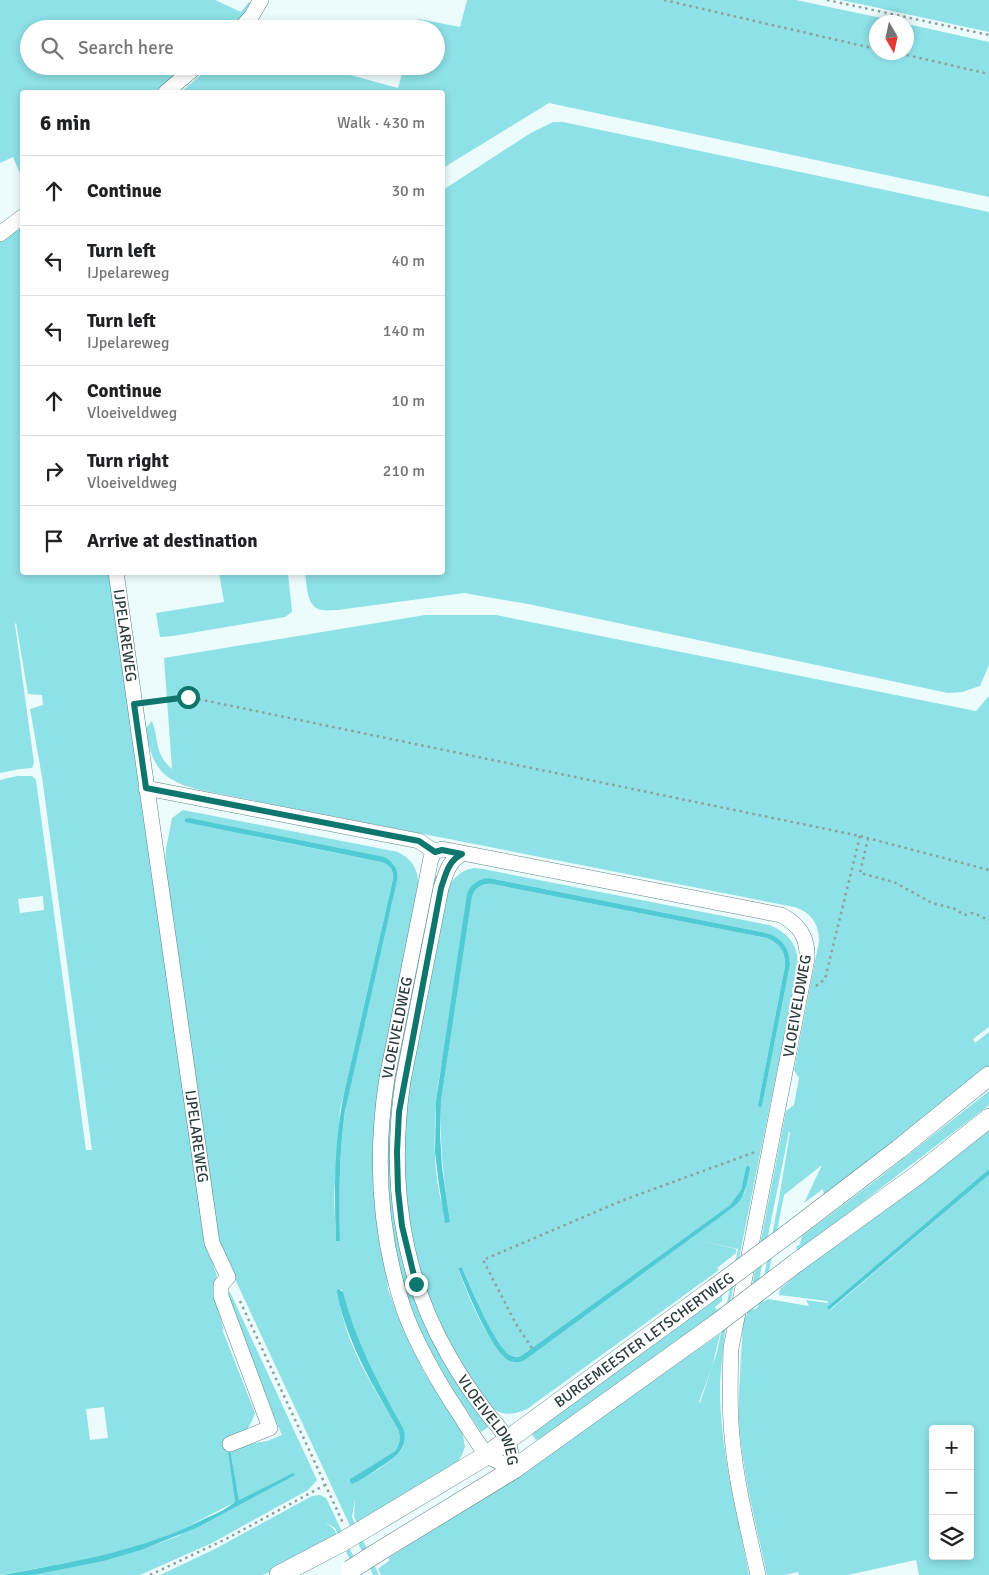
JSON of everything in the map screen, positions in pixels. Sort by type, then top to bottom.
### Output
[{"type":"main road","name":"BURGEMEESTER LETSCHERTWEG","points":[[278,1575],[364,1530],[486,1455],[789,1233],[989,1076]]},
{"type":"main road","name":"BURGEMEESTER LETSCHERTWEG","points":[[346,1572],[514,1469],[716,1324],[916,1176],[989,1118]]},
{"type":"street","points":[[248,20],[261,0]]},
{"type":"street","points":[[168,90],[186,75]]},
{"type":"street","points":[[0,234],[20,219]]},
{"type":"street","name":"IJPELAREWEG","points":[[116,575],[212,1243],[228,1277],[221,1285],[221,1296],[270,1428],[230,1444]]},
{"type":"street","points":[[146,788],[419,841],[435,852]]},
{"type":"street","name":"VLOEIVELDWEG","points":[[514,1469],[486,1455],[438,1381],[422,1352],[403,1307],[394,1275],[384,1224],[380,1148],[384,1097],[424,884],[431,858],[435,852],[442,850],[781,915],[795,922],[808,947],[732,1348],[730,1389],[732,1437],[737,1472],[758,1575]]},
{"type":"street","name":"VLOEIVELDWEG","points":[[462,854],[453,858],[441,888],[403,1081],[397,1152],[398,1190],[402,1226],[416,1284],[436,1332],[469,1390],[507,1440],[514,1469]]},
{"type":"path","points":[[664,0],[869,47]]},
{"type":"path","points":[[827,0],[989,35]]},
{"type":"path","points":[[914,57],[989,74]]},
{"type":"path","points":[[134,704],[188,697],[860,836],[989,870]]},
{"type":"path","points":[[798,1002],[825,979],[860,836]]},
{"type":"path","points":[[868,838],[860,873],[894,882],[932,903],[955,909],[964,915],[972,913],[989,920]]},
{"type":"path","points":[[532,1348],[516,1324],[483,1260],[621,1201],[750,1152],[769,1151]]},
{"type":"path","points":[[150,1575],[226,1539],[325,1485],[250,1324]]},
{"type":"shaded area","points":[[0,0],[215,0],[241,12],[249,2],[251,4],[246,14],[240,20],[20,20],[20,75],[177,75],[160,90],[20,90],[20,173],[13,157],[0,163]]},
{"type":"shaded area","points":[[467,0],[796,0],[869,15],[869,60],[914,60],[914,26],[989,42],[989,197],[549,103],[445,167],[445,90],[183,90],[201,75],[350,75],[398,88],[402,75],[445,75],[445,24],[460,27]]},
{"type":"shaded area","points":[[840,0],[989,0],[989,32],[914,15]]},
{"type":"shaded area","points":[[553,122],[563,122],[989,212],[989,665],[980,686],[962,692],[948,693],[528,604],[464,593],[338,610],[322,610],[313,605],[308,595],[305,575],[445,575],[445,189],[529,134]]},
{"type":"shaded area","points":[[20,224],[20,575],[109,575],[206,1243],[217,1276],[214,1284],[224,1331],[222,1329],[255,1413],[239,1446],[267,1441],[282,1435],[264,1395],[228,1292],[230,1292],[317,1480],[308,1490],[212,1543],[140,1575],[34,1575],[125,1554],[178,1536],[293,1473],[239,1500],[230,1449],[235,1502],[181,1530],[139,1546],[82,1560],[0,1575],[0,780],[17,776],[32,776],[36,780],[86,1150],[92,1150],[42,777],[30,709],[43,705],[42,695],[28,694],[16,623],[34,763],[32,768],[0,773],[0,239]],"holes":[[[43,896],[44,910],[20,913],[18,899]],[[104,1407],[108,1438],[90,1440],[86,1409]]]},
{"type":"shaded area","points":[[219,575],[288,575],[292,612],[285,617],[160,637],[156,613],[224,602]]},
{"type":"shaded area","points":[[425,615],[496,615],[976,711],[989,696],[989,1027],[973,1039],[975,1043],[989,1032],[989,1072],[824,1195],[823,1189],[804,1203],[822,1165],[784,1195],[763,1302],[768,1299],[809,1306],[806,1300],[828,1303],[827,1301],[779,1295],[780,1289],[797,1275],[796,1273],[989,1124],[989,1169],[827,1307],[830,1310],[989,1175],[989,1575],[919,1575],[916,1560],[848,1575],[799,1575],[798,1572],[785,1575],[767,1575],[750,1498],[739,1420],[743,1318],[747,1315],[786,1111],[794,1105],[799,1078],[794,1070],[819,941],[816,924],[809,915],[794,907],[186,786],[167,776],[155,762],[145,729],[152,721],[162,758],[172,769],[164,658]],"holes":[[[789,1132],[758,1307],[753,1310]]]},
{"type":"shaded area","points":[[183,810],[398,852],[411,862],[416,870],[418,886],[381,1075],[385,1256],[388,1289],[403,1329],[424,1372],[462,1430],[465,1447],[455,1466],[357,1523],[354,1517],[355,1498],[352,1517],[379,1575],[373,1575],[221,1249],[165,865],[172,818]],"holes":[[[187,823],[394,864],[397,881],[345,1112],[340,1167],[340,1241],[336,1241],[334,1197],[340,1110],[393,879],[392,870],[381,862]],[[338,1290],[342,1290],[365,1354],[401,1426],[405,1438],[403,1447],[395,1457],[354,1483],[350,1482],[350,1479],[395,1451],[400,1435],[352,1345],[341,1309]]]},
{"type":"shaded area","points":[[189,818],[384,857],[391,861],[396,870],[397,881],[345,1111],[340,1176],[340,1241],[336,1241],[335,1185],[341,1112],[393,879],[392,870],[381,862],[185,822],[185,819]]},
{"type":"shaded area","points":[[474,868],[483,869],[769,925],[787,936],[797,952],[798,966],[726,1323],[720,1376],[722,1431],[734,1504],[749,1575],[381,1575],[378,1569],[390,1560],[388,1558],[495,1490],[720,1334],[712,1367],[717,1352],[738,1249],[692,1239],[736,1249],[736,1253],[717,1268],[719,1270],[527,1409],[507,1414],[488,1405],[447,1342],[416,1263],[403,1179],[406,1102],[447,891],[458,875]],"holes":[[[489,878],[766,933],[784,945],[790,959],[790,965],[762,1106],[760,1108],[758,1105],[785,966],[783,952],[775,943],[767,938],[492,884],[482,885],[477,889],[472,897],[441,1101],[442,1162],[450,1222],[441,1200],[436,1172],[436,1113],[438,1085],[474,884]],[[749,1165],[745,1192],[735,1206],[515,1362],[506,1357],[489,1336],[458,1268],[462,1267],[483,1315],[504,1350],[510,1355],[521,1356],[730,1205],[741,1190],[746,1167]],[[712,1367],[700,1403],[699,1402]]]},
{"type":"shaded area","points":[[430,875],[440,877],[401,1077],[403,1247],[490,1426],[481,1432],[449,1384],[422,1336],[408,1302],[390,1234],[386,1106]]},
{"type":"shaded area","points":[[489,878],[766,933],[781,941],[787,949],[790,965],[762,1106],[760,1108],[758,1105],[785,966],[783,952],[775,943],[767,938],[492,884],[482,885],[475,891],[472,897],[441,1101],[442,1167],[450,1222],[445,1223],[435,1152],[436,1101],[467,894],[475,883]]},
{"type":"shaded area","points":[[989,1091],[989,1105],[791,1257],[797,1249],[796,1247],[800,1244],[802,1236]]},
{"type":"shaded area","points":[[748,1165],[750,1168],[746,1188],[742,1198],[735,1206],[526,1359],[512,1362],[501,1354],[479,1317],[458,1268],[462,1267],[490,1328],[504,1350],[510,1355],[521,1356],[730,1205],[741,1190]]},
{"type":"shaded area","points":[[989,1169],[989,1175],[829,1310],[827,1307]]},
{"type":"shaded area","points":[[338,1289],[343,1292],[361,1345],[376,1379],[403,1428],[405,1436],[402,1448],[398,1454],[364,1478],[352,1484],[350,1479],[395,1451],[400,1435],[354,1346],[341,1310]]},
{"type":"shaded area","points":[[722,1295],[722,1301],[715,1307],[717,1310],[721,1307],[720,1310],[536,1440],[531,1433]]},
{"type":"shaded area","points":[[228,1449],[230,1449],[239,1500],[293,1473],[295,1475],[196,1528],[141,1550],[103,1561],[34,1575],[2,1575],[104,1555],[129,1548],[178,1531],[223,1510],[235,1502]]},
{"type":"shaded area","points":[[320,1495],[326,1498],[362,1575],[357,1575],[335,1528],[325,1522],[334,1529],[337,1535],[311,1553],[263,1575],[160,1575],[215,1549],[312,1496]]},
{"type":"route","points":[[188,697],[134,704],[146,788],[419,841],[435,852],[442,850],[462,854],[453,858],[441,888],[403,1081],[399,1112],[398,1190],[402,1226],[416,1284]]}]
